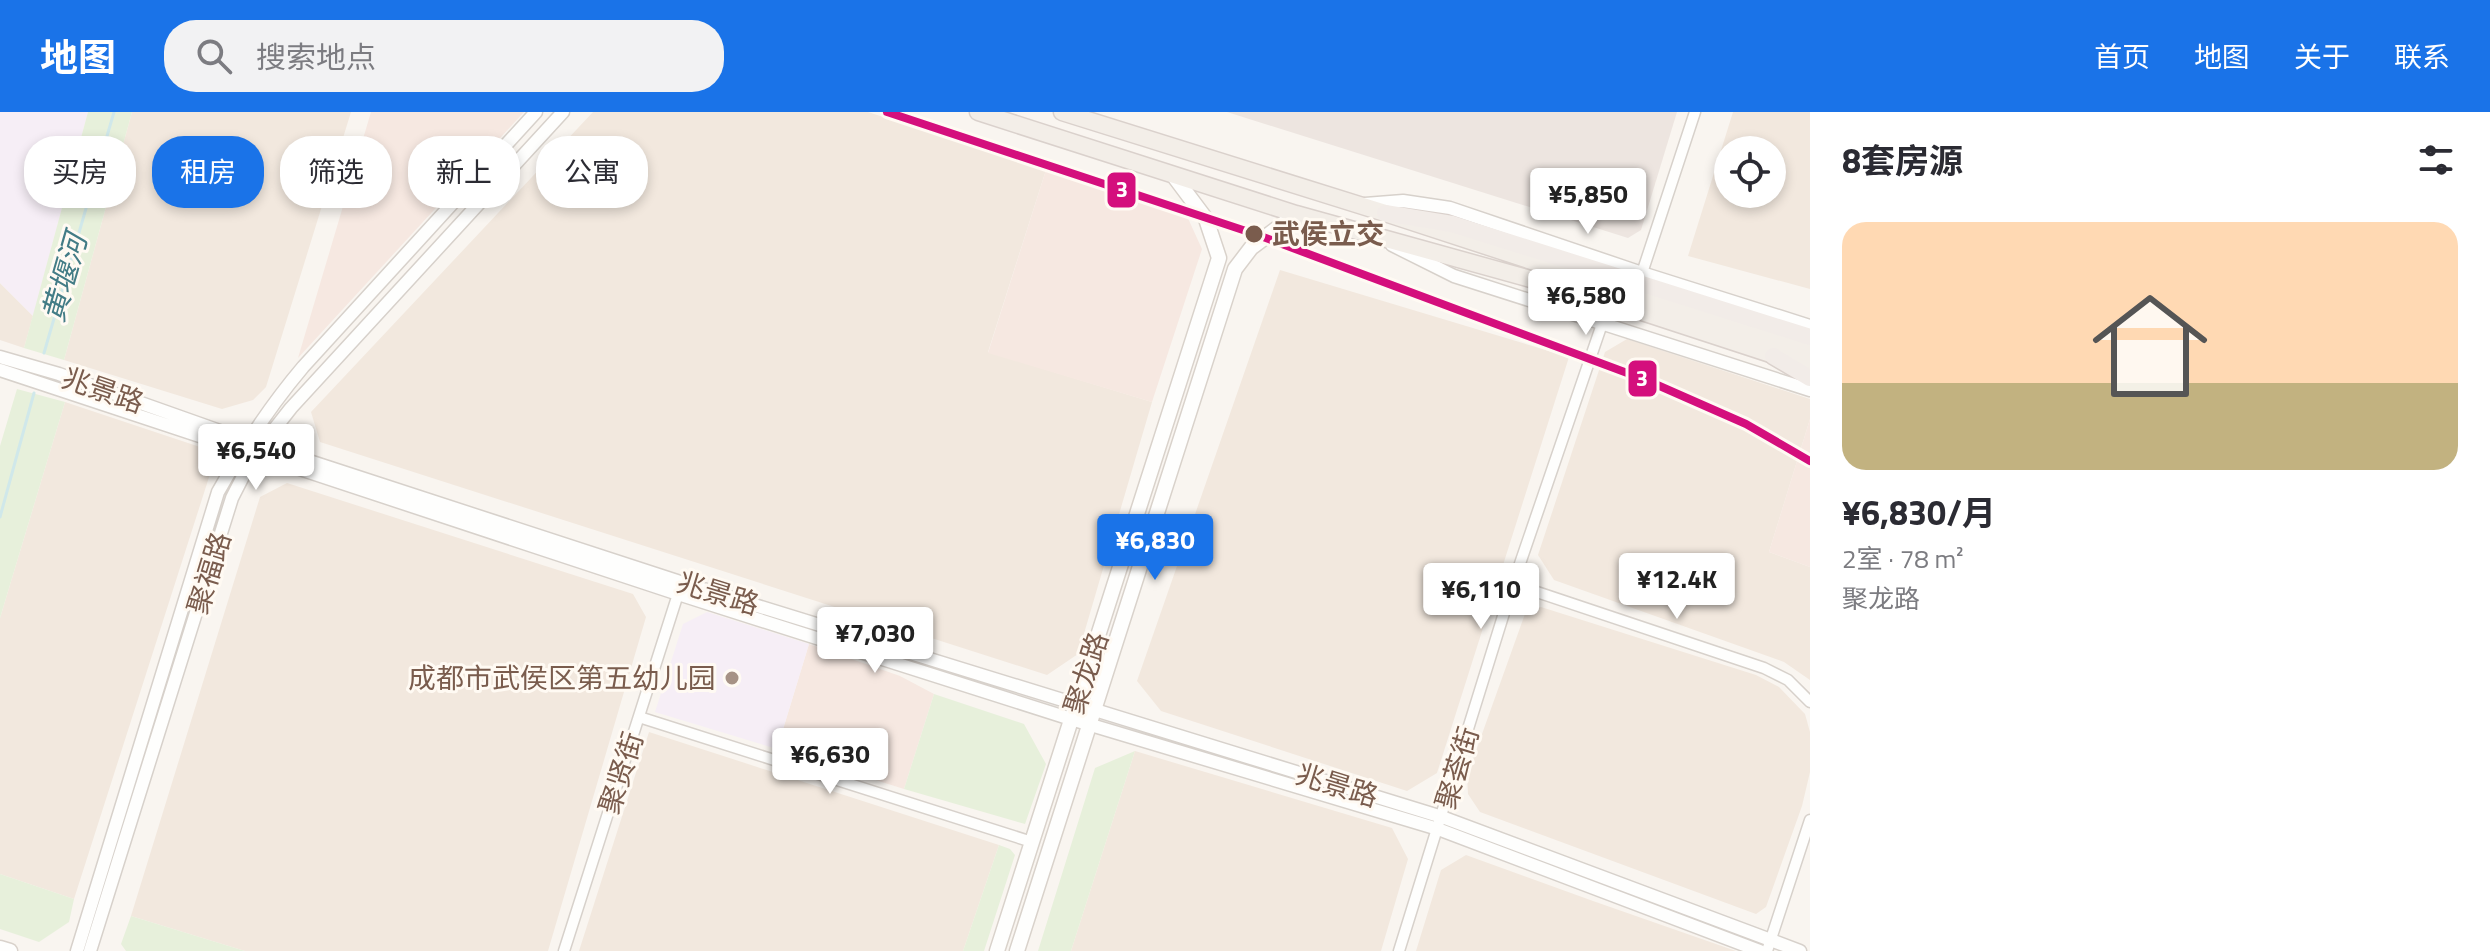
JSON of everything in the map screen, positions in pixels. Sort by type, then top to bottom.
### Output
[{"type":"highway","points":[[1385,213],[1452,224],[1603,286],[1810,337]]},
{"type":"highway","points":[[1773,356],[1810,378]]},
{"type":"main road","points":[[978,112],[1296,214],[1383,239],[1603,286],[1810,352]]},
{"type":"main road","points":[[1062,112],[1385,213]]},
{"type":"main road","name":"聚龙路","points":[[997,951],[1219,258],[1206,219],[1173,175]]},
{"type":"main road","name":"聚龙路","points":[[1017,951],[1235,269],[1251,248],[1296,214]]},
{"type":"main road","points":[[1603,286],[1773,356],[1810,367]]},
{"type":"main road","points":[[0,948],[10,951]]},
{"type":"street","points":[[77,951],[218,492],[276,399],[536,112]]},
{"type":"street","name":"聚福路","points":[[90,951],[232,498],[258,450],[291,408],[563,112]]},
{"type":"street","points":[[1642,273],[1695,112]]},
{"type":"street","points":[[1358,204],[1403,201],[1450,208],[1810,326]]},
{"type":"street","points":[[1383,239],[1454,276],[1810,390]]},
{"type":"street","name":"聚荟街","points":[[1399,951],[1513,584],[1602,324]]},
{"type":"street","name":"兆景路","points":[[0,357],[59,374],[244,446]]},
{"type":"street","name":"兆景路","points":[[0,370],[680,582],[1074,712],[1090,724],[1440,823],[1760,951]]},
{"type":"street","name":"兆景路","points":[[258,450],[678,594],[1074,712],[1094,709],[1440,823],[1768,945],[1800,951]]},
{"type":"street","points":[[1513,584],[1764,668],[1788,680],[1810,702]]},
{"type":"street","name":"聚贤街","points":[[564,951],[678,594]]},
{"type":"street","points":[[639,717],[1032,842]]},
{"type":"street","points":[[1768,945],[1810,820]]},
{"type":"shaded area","points":[[0,112],[88,112],[82,136],[24,136],[24,208],[62,208],[33,316],[0,283]]},
{"type":"shaded area","points":[[132,112],[351,112],[344,136],[280,136],[280,208],[321,208],[266,387],[253,400],[222,409],[64,360],[106,208],[136,208],[136,136],[125,136]]},
{"type":"shaded area","points":[[371,112],[524,112],[502,136],[408,136],[408,208],[436,208],[298,358],[343,208],[392,208],[392,136],[364,136]]},
{"type":"shaded area","points":[[593,112],[868,112],[1046,170],[988,352],[1152,402],[1078,654],[1047,675],[320,442],[311,412],[503,208],[520,208],[520,190],[536,173],[536,208],[648,208],[648,136],[570,136]]},
{"type":"shaded area","points":[[1227,112],[1677,112],[1641,230],[1628,238]]},
{"type":"shaded area","points":[[1733,112],[1810,112],[1810,289],[1688,256],[1714,173],[1714,208],[1786,208],[1786,136],[1726,136]]},
{"type":"shaded area","points":[[1046,170],[1186,214],[1202,249],[1152,402],[988,353]]},
{"type":"shaded area","points":[[1280,270],[1569,357],[1437,773],[1407,791],[1161,711],[1137,681]]},
{"type":"shaded area","points":[[0,283],[33,316],[24,348],[0,340]]},
{"type":"shaded area","points":[[1627,339],[1810,399],[1810,419],[1769,552],[1810,567],[1810,680],[1784,662],[1554,580],[1538,555],[1605,352]]},
{"type":"shaded area","points":[[65,402],[200,447],[211,471],[74,899],[0,874],[0,618]]},
{"type":"shaded area","points":[[1810,419],[1810,567],[1769,552]]},
{"type":"shaded area","points":[[287,483],[633,594],[646,617],[548,951],[245,951],[131,916],[260,497]]},
{"type":"shaded area","points":[[1541,607],[1756,675],[1779,687],[1805,714],[1810,732],[1810,772],[1802,806],[1766,907],[1756,914],[1480,812],[1468,794],[1467,776],[1526,611]]},
{"type":"shaded area","name":"成都市武侯区第五幼儿园","points":[[707,612],[809,644],[777,749],[655,712],[683,624]]},
{"type":"shaded area","points":[[809,644],[900,676],[934,694],[904,789],[777,749]]},
{"type":"shaded area","points":[[649,732],[999,845],[963,951],[579,951]]},
{"type":"shaded area","points":[[1135,751],[1392,828],[1408,859],[1381,951],[1071,951]]},
{"type":"shaded area","points":[[1466,855],[1736,951],[1416,951],[1441,870]]},
{"type":"green space","points":[[88,112],[132,112],[125,136],[81,136]]},
{"type":"green space","points":[[62,208],[106,208],[64,360],[24,348]]},
{"type":"green space","points":[[17,389],[65,402],[0,618],[0,446]]},
{"type":"green space","points":[[934,694],[1024,724],[1046,764],[1025,824],[904,789]]},
{"type":"green space","points":[[1135,751],[1071,951],[1038,951],[1095,768]]},
{"type":"green space","points":[[999,845],[1010,849],[1015,855],[984,951],[963,951]]},
{"type":"green space","points":[[0,874],[74,899],[69,922],[39,942],[0,929]]},
{"type":"green space","points":[[131,916],[245,951],[126,951],[121,944]]},
{"type":"waterway","name":"黄堰河","points":[[44,353],[114,112]]},
{"type":"waterway","name":"黄堰河","points":[[0,517],[34,393]]},
{"type":"transit line","name":"3","points":[[887,112],[1255,234],[1646,380],[1746,424],[1810,461]]},
{"type":"place","name":"武侯立交","points":[[1254,234]]},
{"type":"place","name":"成都市武侯区第五幼儿园","points":[[732,678]]}]
